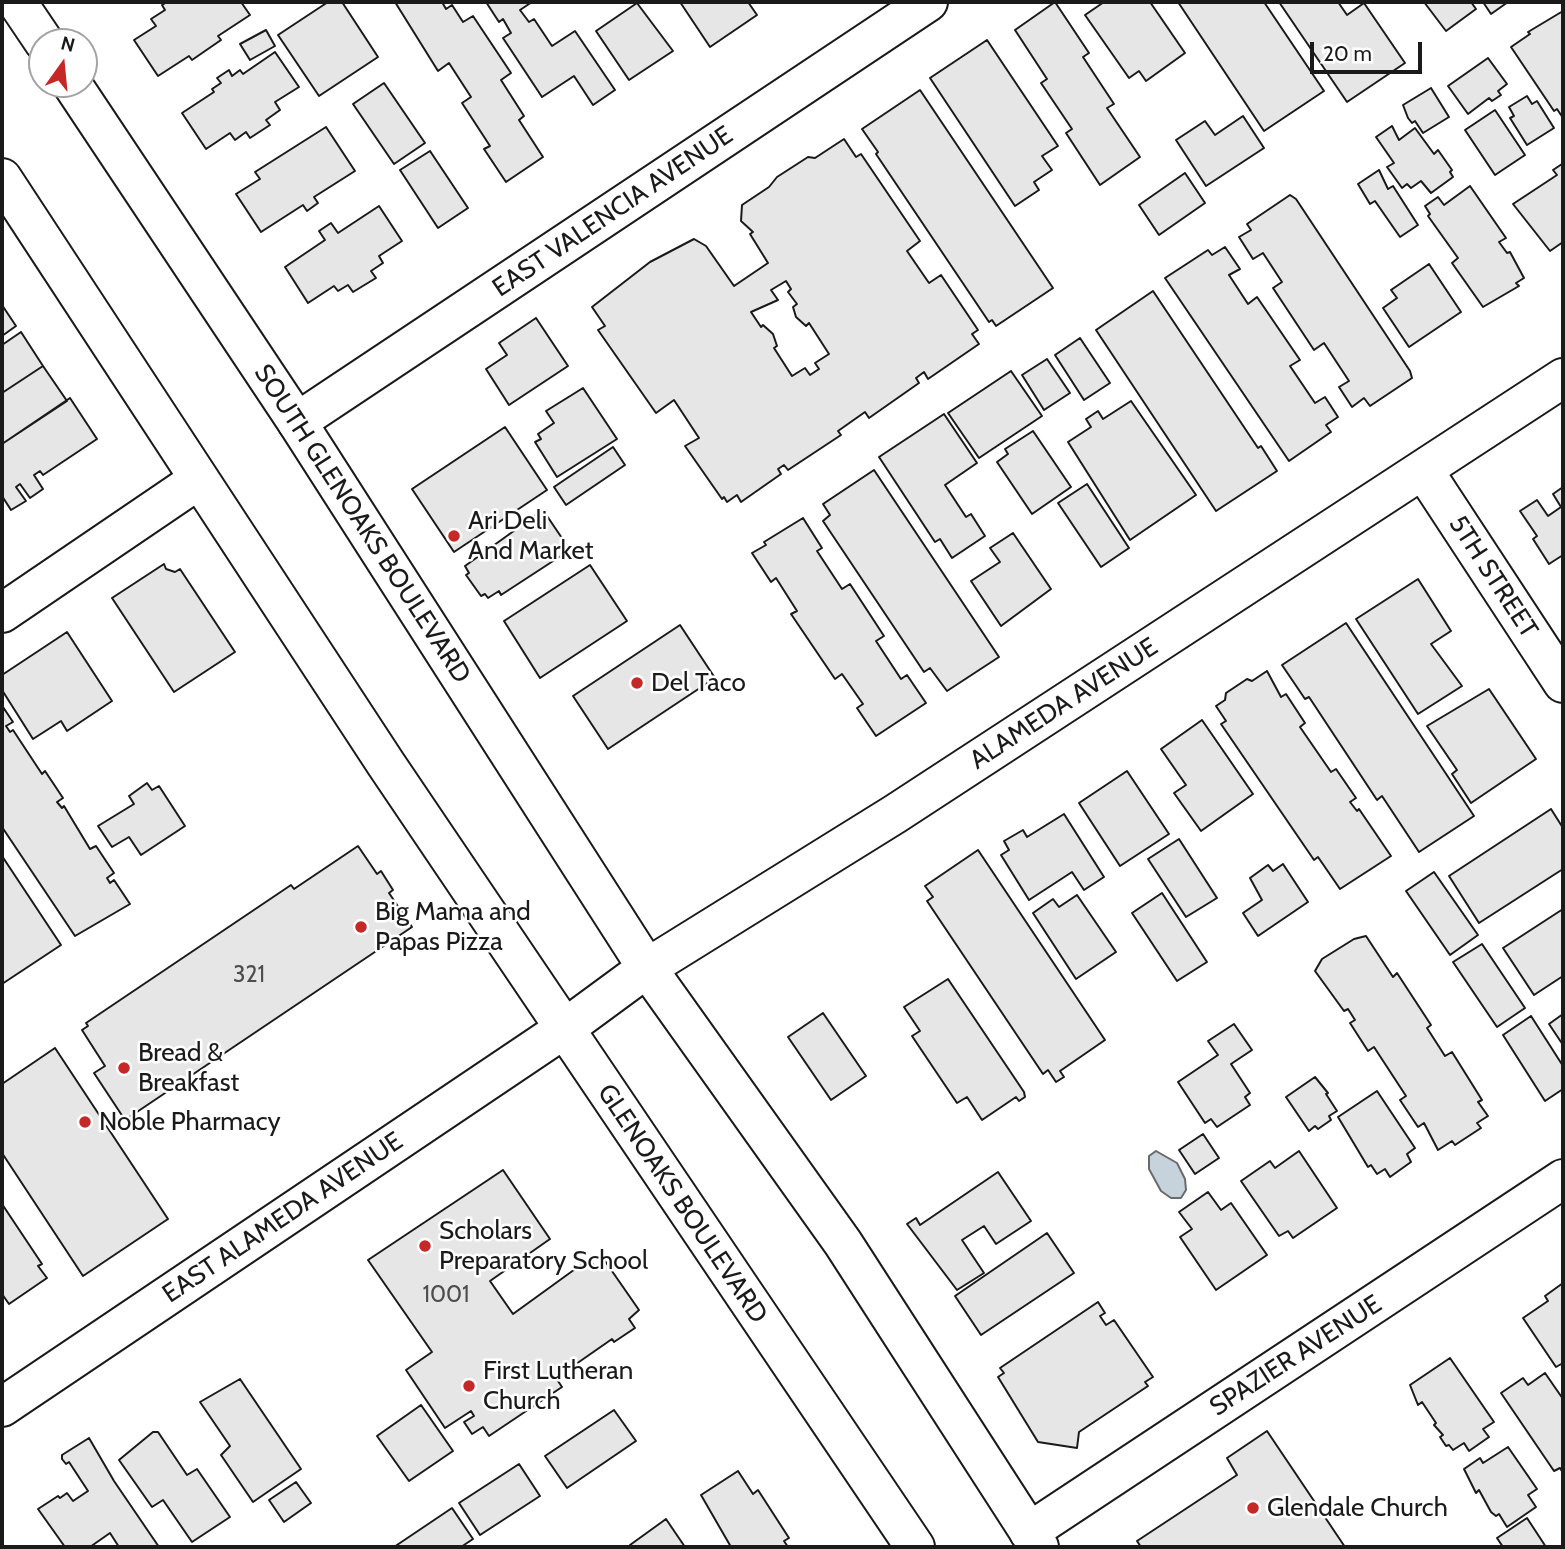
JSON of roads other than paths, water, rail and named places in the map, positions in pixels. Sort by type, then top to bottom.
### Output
[{"type":"main road","points":[[17,2],[35,28]]},
{"type":"main road","name":"EAST VALENCIA AVENUE","points":[[297,422],[929,2]]},
{"type":"main road","name":"SOUTH GLENOAKS BOULEVARD","points":[[81,98],[297,422],[647,968]]},
{"type":"main road","points":[[2,178],[198,480],[2,613]]},
{"type":"main road","name":"ALAMEDA AVENUE","points":[[564,1029],[647,968],[895,814],[1563,378]]},
{"type":"main road","name":"5TH STREET","points":[[1424,471],[1563,683]]},
{"type":"main road","name":"GLENOAKS BOULEVARD","points":[[198,480],[564,1029],[915,1547]]},
{"type":"main road","points":[[647,968],[829,1223],[1034,1540]]},
{"type":"main road","name":"EAST ALAMEDA AVENUE","points":[[2,1408],[564,1029]]},
{"type":"main road","name":"SPAZIER AVENUE","points":[[1034,1540],[1563,1179]]},
{"type":"place","name":"Ari Deli And Market","points":[[454,536]]},
{"type":"place","name":"Del Taco","points":[[637,683]]},
{"type":"place","name":"Big Mama and Papas Pizza","points":[[361,927]]},
{"type":"place","name":"Bread & Breakfast","points":[[124,1068]]},
{"type":"place","name":"Noble Pharmacy","points":[[85,1122]]},
{"type":"place","name":"Scholars Preparatory School","points":[[425,1246]]},
{"type":"place","name":"First Lutheran Church","points":[[469,1386]]},
{"type":"place","name":"Glendale Church","points":[[1253,1508]]}]
